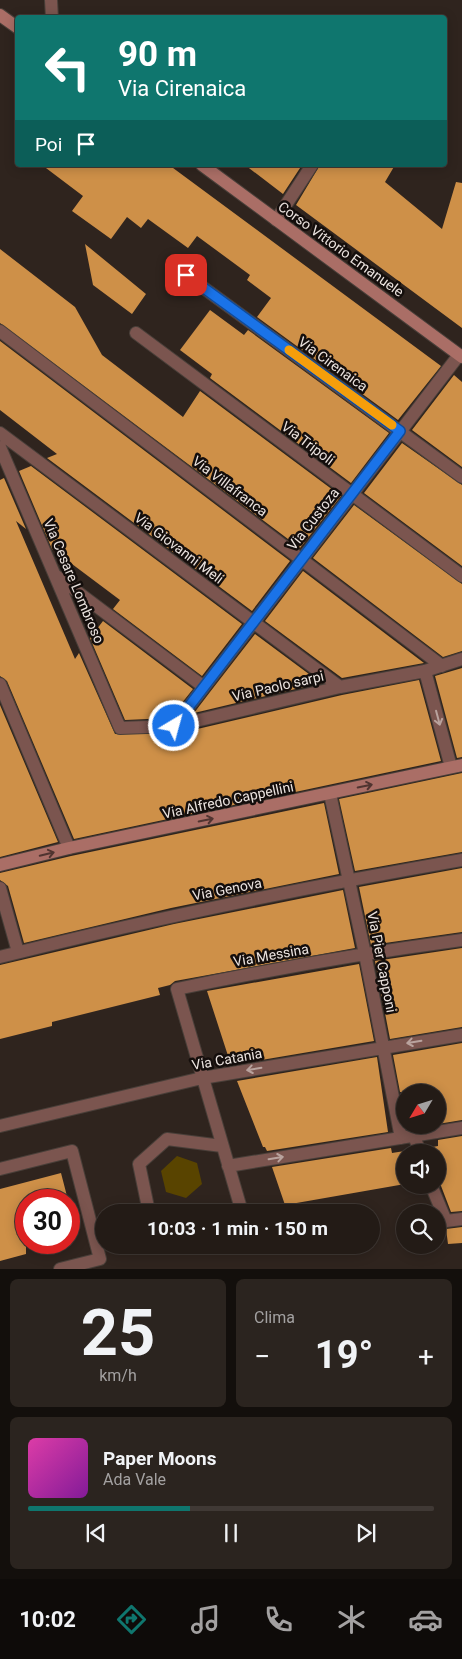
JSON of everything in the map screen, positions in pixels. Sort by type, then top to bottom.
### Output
[{"type":"street","points":[[52,0],[52,15]]},
{"type":"street","points":[[0,15],[15,26]]},
{"type":"street","name":"Corso Vittorio Emanuele","points":[[205,167],[460,356]]},
{"type":"street","points":[[276,220],[311,167]]},
{"type":"street","name":"Via Cirenaica","points":[[186,275],[462,477]]},
{"type":"street","name":"Via Villafranca","points":[[0,331],[442,666]]},
{"type":"street","name":"Via Tripoli","points":[[136,333],[462,576]]},
{"type":"street","name":"Via Custoza","points":[[174,726],[400,431],[460,356]]},
{"type":"street","name":"Via Giovanni Meli","points":[[0,433],[340,687]]},
{"type":"street","name":"Via Cesare Lombroso","points":[[0,447],[120,728]]},
{"type":"street","points":[[55,575],[204,687]]},
{"type":"street","name":"Via Paolo sarpi","points":[[120,728],[174,726],[340,687],[425,671],[462,660]]},
{"type":"street","points":[[425,671],[457,766]]},
{"type":"street","points":[[0,684],[69,848]]},
{"type":"street","name":"Via Alfredo Cappellini","points":[[0,865],[69,848],[457,766]]},
{"type":"street","name":"Via Pier Capponi","points":[[330,794],[350,880],[400,1138]]},
{"type":"street","name":"Via Genova","points":[[0,956],[157,918],[462,860]]},
{"type":"street","points":[[0,888],[18,952]]},
{"type":"street","name":"Via Messina","points":[[202,1078],[177,989],[250,973],[462,940]]},
{"type":"street","name":"Via Catania","points":[[0,1126],[202,1078],[462,1034]]},
{"type":"street","points":[[202,1078],[240,1204]]},
{"type":"street","points":[[228,1166],[462,1128]]},
{"type":"street","points":[[414,1136],[417,1144]]},
{"type":"street","points":[[147,1204],[138,1164],[167,1138],[222,1146]]},
{"type":"street","points":[[0,1169],[72,1151],[100,1259],[60,1269]]},
{"type":"street","points":[[435,1194],[446,1221],[462,1218]]},
{"type":"shaded area","points":[[177,1156],[197,1163],[202,1184],[186,1198],[166,1192],[161,1171]]},
{"type":"building","points":[[45,167],[172,167],[441,366],[398,420],[257,317],[271,298],[247,280],[250,275],[197,236],[188,248],[148,219],[141,228],[127,217],[111,239],[72,211],[83,196]]},
{"type":"building","points":[[248,167],[301,167],[283,194]]},
{"type":"building","points":[[319,167],[394,167],[385,182],[442,229],[456,182],[462,183],[462,328],[296,205]]},
{"type":"building","points":[[85,244],[146,294],[132,314],[93,285]]},
{"type":"building","points":[[0,249],[75,307],[102,355],[183,417],[200,391],[341,496],[300,548],[0,323]]},
{"type":"building","points":[[210,310],[244,335],[248,330],[389,433],[351,483],[210,378],[212,374],[180,350]]},
{"type":"building","points":[[0,341],[290,561],[252,611],[47,458],[57,454],[0,410]]},
{"type":"building","points":[[454,375],[462,382],[462,467],[412,430]]},
{"type":"building","points":[[402,443],[462,485],[462,566],[364,493]]},
{"type":"building","points":[[31,466],[242,624],[202,676],[113,609],[120,600],[52,549],[19,471]]},
{"type":"building","points":[[4,478],[26,529],[16,521],[75,659],[79,653],[115,734],[176,734],[342,695],[419,680],[441,761],[74,839],[7,681],[0,676],[0,480]]},
{"type":"building","points":[[354,505],[462,584],[462,651],[443,657],[313,558]]},
{"type":"building","points":[[303,571],[424,663],[342,678],[265,621]]},
{"type":"building","points":[[103,621],[193,689],[170,718],[125,720],[90,638]]},
{"type":"building","points":[[255,634],[321,683],[194,713],[210,692]]},
{"type":"building","points":[[462,668],[462,757],[457,758],[435,676]]},
{"type":"building","points":[[0,705],[58,842],[0,857]]},
{"type":"building","points":[[462,773],[462,852],[355,871],[339,799]]},
{"type":"building","points":[[324,803],[339,874],[171,908],[24,943],[8,886],[0,880],[0,873],[71,856]]},
{"type":"building","points":[[462,868],[462,932],[371,945],[359,887]]},
{"type":"building","points":[[343,890],[355,948],[175,981],[170,985],[158,988],[160,995],[52,1022],[52,1026],[0,1039],[0,965],[174,924]]},
{"type":"building","points":[[462,948],[462,1027],[390,1039],[375,961]]},
{"type":"building","points":[[359,964],[374,1041],[231,1065],[207,991]]},
{"type":"building","points":[[462,1043],[462,1120],[446,1123],[446,1084],[398,1084],[393,1055]]},
{"type":"building","points":[[377,1057],[388,1132],[267,1151],[263,1147],[237,1081]]},
{"type":"building","points":[[462,1136],[462,1211],[451,1212],[444,1194],[446,1194],[446,1144],[438,1144],[438,1140]]},
{"type":"building","points":[[391,1148],[392,1153],[396,1152],[396,1186],[285,1204],[272,1167]]},
{"type":"building","points":[[61,1173],[65,1189],[15,1189],[15,1254],[26,1254],[0,1261],[0,1189]]},
{"type":"building","points":[[462,1227],[462,1243],[448,1244],[446,1229]]},
{"type":"slow traffic","points":[[289,350],[392,425]]},
{"type":"route","points":[[174,726],[400,431],[186,275]]}]
